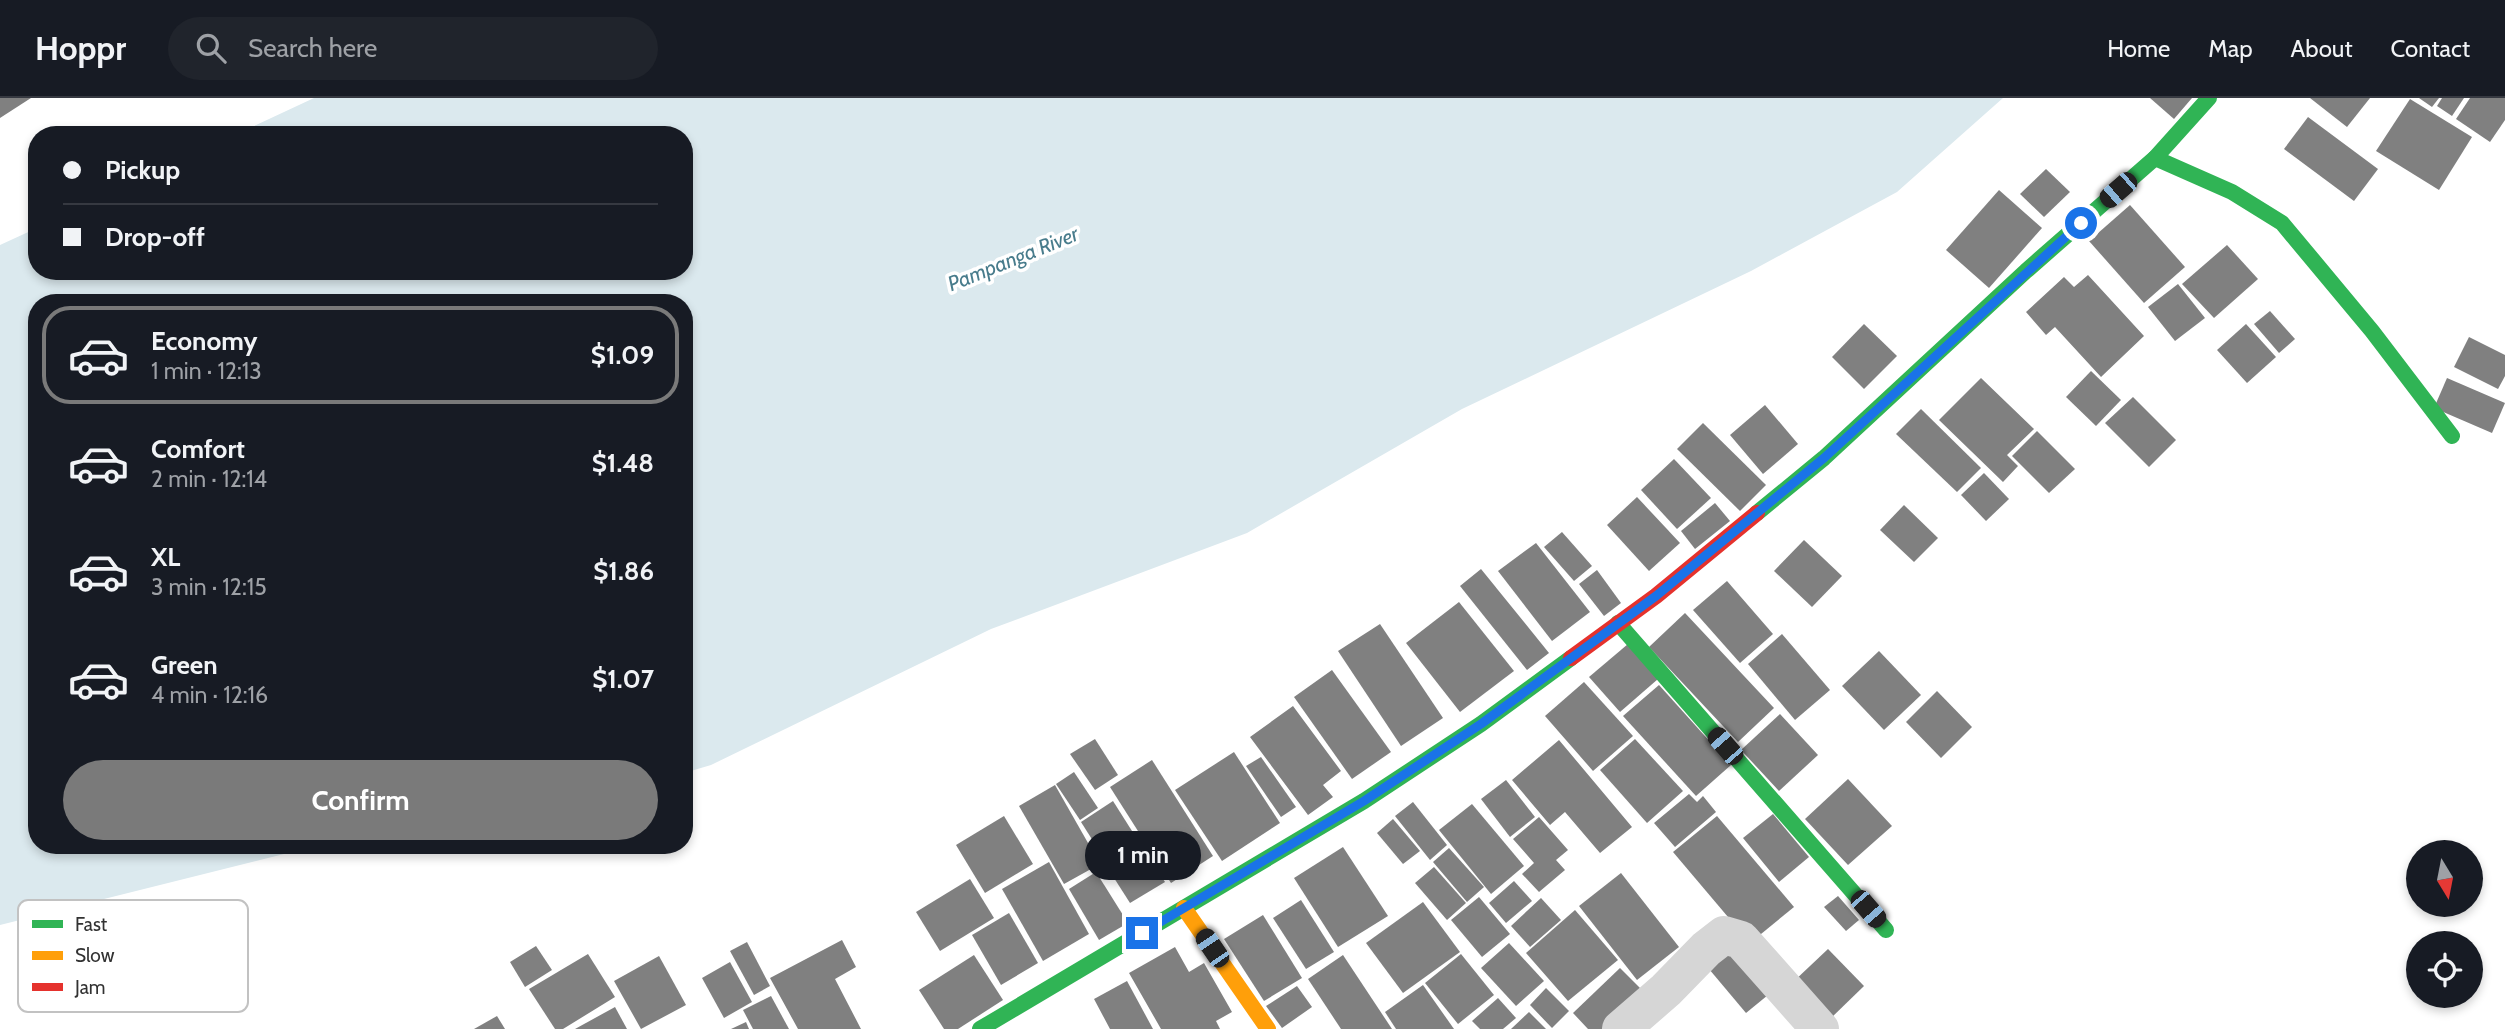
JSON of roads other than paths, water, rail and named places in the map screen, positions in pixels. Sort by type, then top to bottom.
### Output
[{"type":"street","points":[[980,1029],[1364,801],[1449,745],[1656,596],[1824,458],[2026,271],[2155,158],[2209,98]]},
{"type":"street","points":[[2155,158],[2232,192],[2282,223],[2372,331],[2452,436]]},
{"type":"street","points":[[1618,623],[1886,930]]},
{"type":"street","points":[[1184,908],[1268,1029]]},
{"type":"street","points":[[1621,1029],[1666,990],[1706,949],[1724,936],[1741,940],[1820,1029]]},
{"type":"water","name":"Pampanga River","points":[[314,98],[2003,98],[1897,192],[1751,271],[1462,409],[1247,533],[991,629],[711,765],[693,770],[693,294],[28,294],[28,854],[284,854],[100,900],[18,900],[18,920],[0,925],[0,245],[28,232],[28,280],[693,280],[693,126],[254,126]]}]
